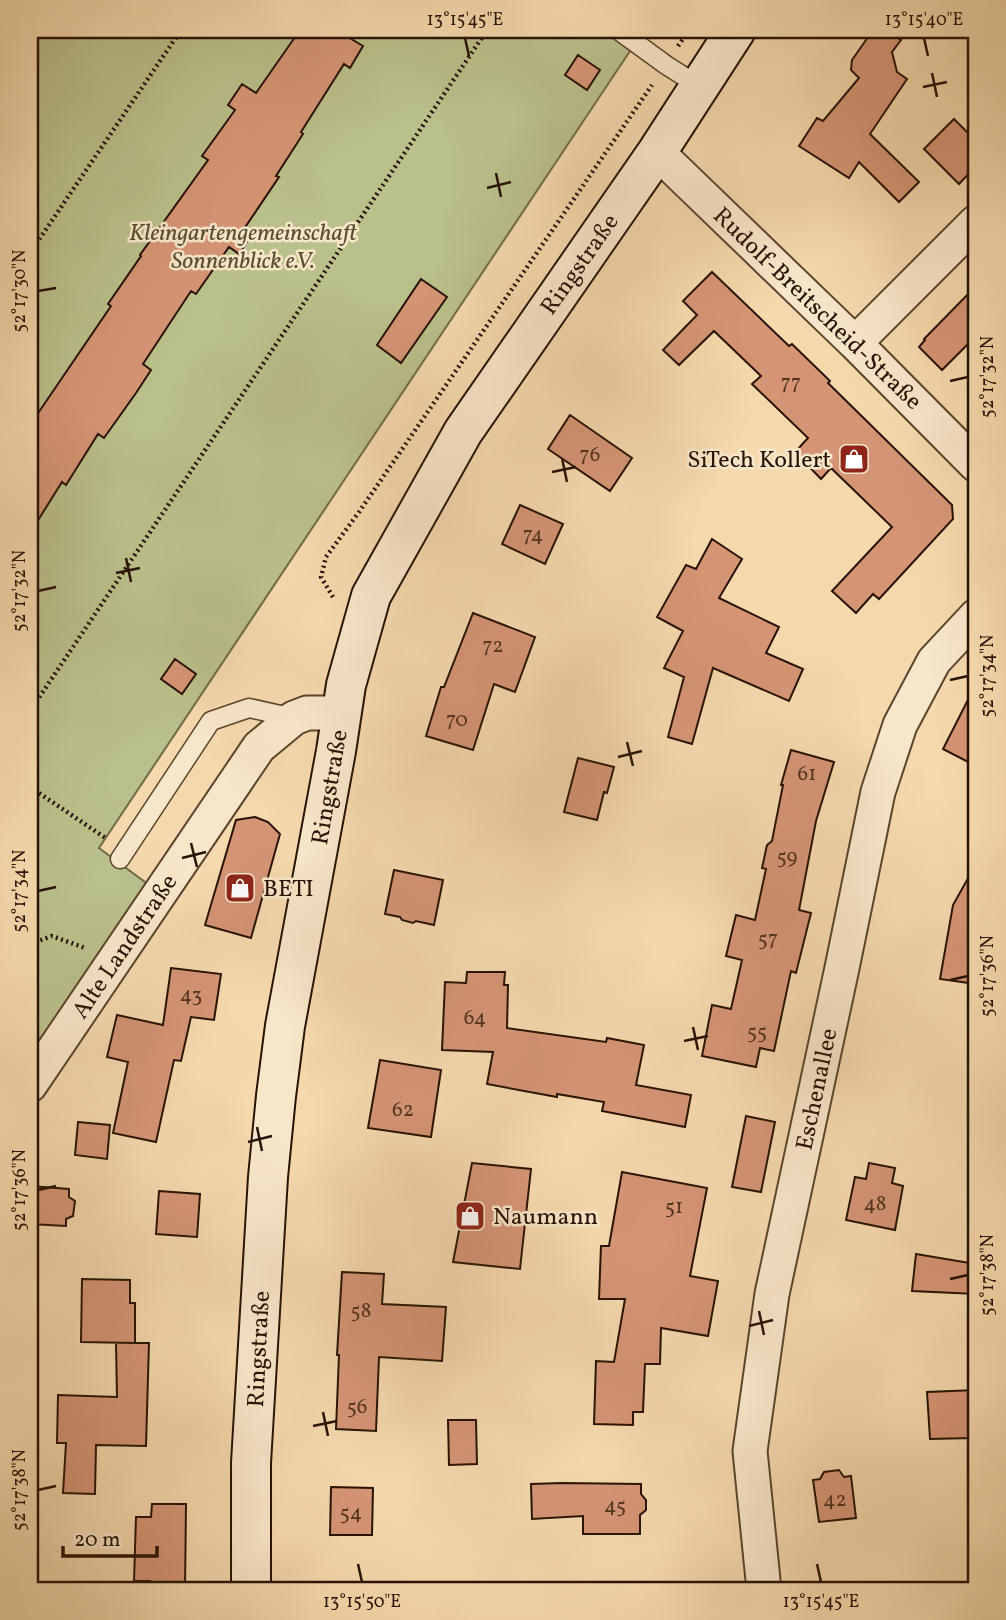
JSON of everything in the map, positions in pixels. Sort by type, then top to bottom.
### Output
[{"type":"main road","name":"Ringstraße","points":[[251,1590],[251,1463],[276,1096],[285,1026],[346,685],[371,596],[464,432],[657,152],[736,30]]},
{"type":"street","name":"Rudolf-Breitscheid-Straße","points":[[657,152],[855,342],[976,465]]},
{"type":"street","points":[[855,342],[976,222]]},
{"type":"street","name":"Eschenallee","points":[[764,1590],[750,1451],[772,1294],[878,792],[900,725],[934,661],[976,616]]},
{"type":"street","points":[[293,718],[307,713],[342,713]]},
{"type":"street","name":"Alte Landstraße","points":[[30,1085],[259,747],[293,718]]},
{"type":"lane","points":[[618,30],[699,86]]},
{"type":"lane","points":[[123,855],[211,721],[249,708],[293,718]]},
{"type":"path","points":[[30,253],[181,30]]},
{"type":"path","points":[[30,712],[487,30]]},
{"type":"path","points":[[30,787],[123,855]]},
{"type":"path","points":[[30,944],[52,936],[115,960]]},
{"type":"green space","name":"Kleingartengemeinschaft Sonnenblick e.V.","points":[[30,30],[646,30],[99,848],[149,885],[30,1055]]},
{"type":"building","points":[[300,30],[336,30],[363,46],[350,68],[344,64],[301,132],[303,134],[276,176],[279,177],[244,229],[252,234],[239,254],[229,247],[196,294],[191,291],[143,364],[151,370],[136,393],[104,438],[98,434],[66,485],[62,482],[30,533],[30,425],[111,306],[108,304],[140,255],[208,160],[202,156],[235,110],[228,105],[242,84],[256,93]]},
{"type":"building","points":[[873,30],[885,30],[901,40],[892,52],[897,72],[907,79],[870,134],[919,182],[899,202],[859,162],[849,178],[799,146],[817,118],[823,121],[859,78],[851,70],[852,60]]},
{"type":"building","points":[[578,55],[600,70],[587,90],[565,75]]},
{"type":"building","points":[[954,119],[976,141],[976,166],[959,184],[924,149]]},
{"type":"building","points":[[712,272],[789,346],[792,344],[952,505],[953,519],[879,599],[873,594],[856,613],[832,591],[892,527],[831,468],[821,479],[795,452],[808,438],[752,384],[761,376],[714,331],[679,365],[663,350],[697,315],[683,301]]},
{"type":"building","points":[[421,279],[447,297],[401,363],[377,345]]},
{"type":"building","points":[[976,286],[976,336],[942,370],[919,347]]},
{"type":"building","points":[[570,415],[632,458],[610,491],[548,449]]},
{"type":"building","points":[[520,505],[563,524],[545,564],[502,544]]},
{"type":"building","points":[[712,539],[742,559],[719,598],[779,627],[766,653],[803,669],[789,701],[713,668],[692,744],[668,737],[684,677],[664,668],[683,631],[657,617],[686,565],[696,569]]},
{"type":"building","points":[[473,613],[535,637],[515,692],[494,684],[473,750],[426,736],[441,687],[444,687]]},
{"type":"building","points":[[175,659],[196,674],[182,694],[161,679]]},
{"type":"building","points":[[976,684],[976,766],[943,749]]},
{"type":"building","points":[[791,750],[834,762],[816,821],[799,910],[811,913],[796,973],[791,971],[774,1051],[760,1048],[756,1067],[702,1056],[712,1005],[731,1009],[742,960],[726,956],[736,915],[755,920],[766,869],[762,868],[767,845],[772,841],[781,785]]},
{"type":"building","points":[[578,758],[614,767],[597,820],[564,812]]},
{"type":"building","name":"BETI","points":[[255,817],[268,822],[280,834],[251,938],[205,925],[236,820]]},
{"type":"building","points":[[976,864],[976,984],[940,979],[953,905]]},
{"type":"building","points":[[394,870],[443,880],[434,925],[416,921],[413,923],[385,914]]},
{"type":"building","points":[[171,968],[221,974],[214,1020],[191,1017],[181,1061],[174,1060],[156,1142],[113,1133],[128,1062],[107,1057],[117,1015],[163,1025]]},
{"type":"building","points":[[467,972],[505,972],[504,985],[508,985],[507,1028],[606,1042],[607,1038],[644,1045],[636,1085],[691,1095],[685,1127],[602,1111],[604,1102],[557,1094],[557,1097],[487,1084],[493,1052],[442,1050],[445,982],[466,983]]},
{"type":"building","points":[[380,1060],[441,1070],[431,1137],[368,1128]]},
{"type":"building","points":[[746,1116],[775,1122],[761,1192],[732,1187]]},
{"type":"building","points":[[78,1122],[110,1125],[107,1159],[75,1155]]},
{"type":"building","points":[[472,1163],[531,1169],[520,1269],[453,1262]]},
{"type":"building","points":[[869,1163],[895,1168],[892,1183],[903,1186],[895,1230],[846,1220],[855,1177],[866,1179]]},
{"type":"building","points":[[622,1172],[707,1188],[690,1276],[718,1281],[708,1336],[661,1328],[660,1364],[645,1364],[643,1412],[633,1412],[633,1425],[594,1424],[596,1361],[614,1362],[625,1299],[599,1299],[601,1246],[609,1246]]},
{"type":"building","points":[[30,1186],[69,1189],[69,1197],[75,1201],[73,1216],[66,1219],[66,1226],[30,1224]]},
{"type":"building","points":[[159,1191],[200,1194],[197,1237],[156,1234]]},
{"type":"building","points":[[916,1254],[976,1264],[976,1294],[912,1291]]},
{"type":"building","points":[[342,1272],[384,1274],[382,1304],[446,1307],[442,1361],[379,1357],[376,1431],[336,1429]]},
{"type":"building","points":[[82,1279],[130,1280],[130,1303],[135,1303],[135,1343],[81,1342]]},
{"type":"building","points":[[116,1343],[149,1343],[146,1446],[96,1445],[95,1494],[63,1493],[66,1443],[57,1443],[58,1395],[117,1397]]},
{"type":"building","points":[[976,1390],[974,1438],[930,1439],[927,1392]]},
{"type":"building","points":[[448,1420],[476,1420],[477,1464],[449,1465]]},
{"type":"building","points":[[839,1470],[844,1477],[851,1476],[856,1518],[819,1522],[813,1480],[820,1479],[824,1472]]},
{"type":"building","points":[[531,1484],[641,1484],[646,1510],[640,1515],[640,1534],[583,1534],[583,1516],[532,1519]]},
{"type":"building","points":[[331,1487],[373,1488],[372,1535],[330,1535]]},
{"type":"building","points":[[152,1504],[186,1504],[185,1590],[150,1590],[150,1581],[134,1581],[136,1517],[151,1517]]},
{"type":"place","name":"SiTech Kollert","points":[[854,459]]},
{"type":"place","name":"BETI","points":[[240,888]]},
{"type":"place","name":"Naumann","points":[[470,1216]]}]
